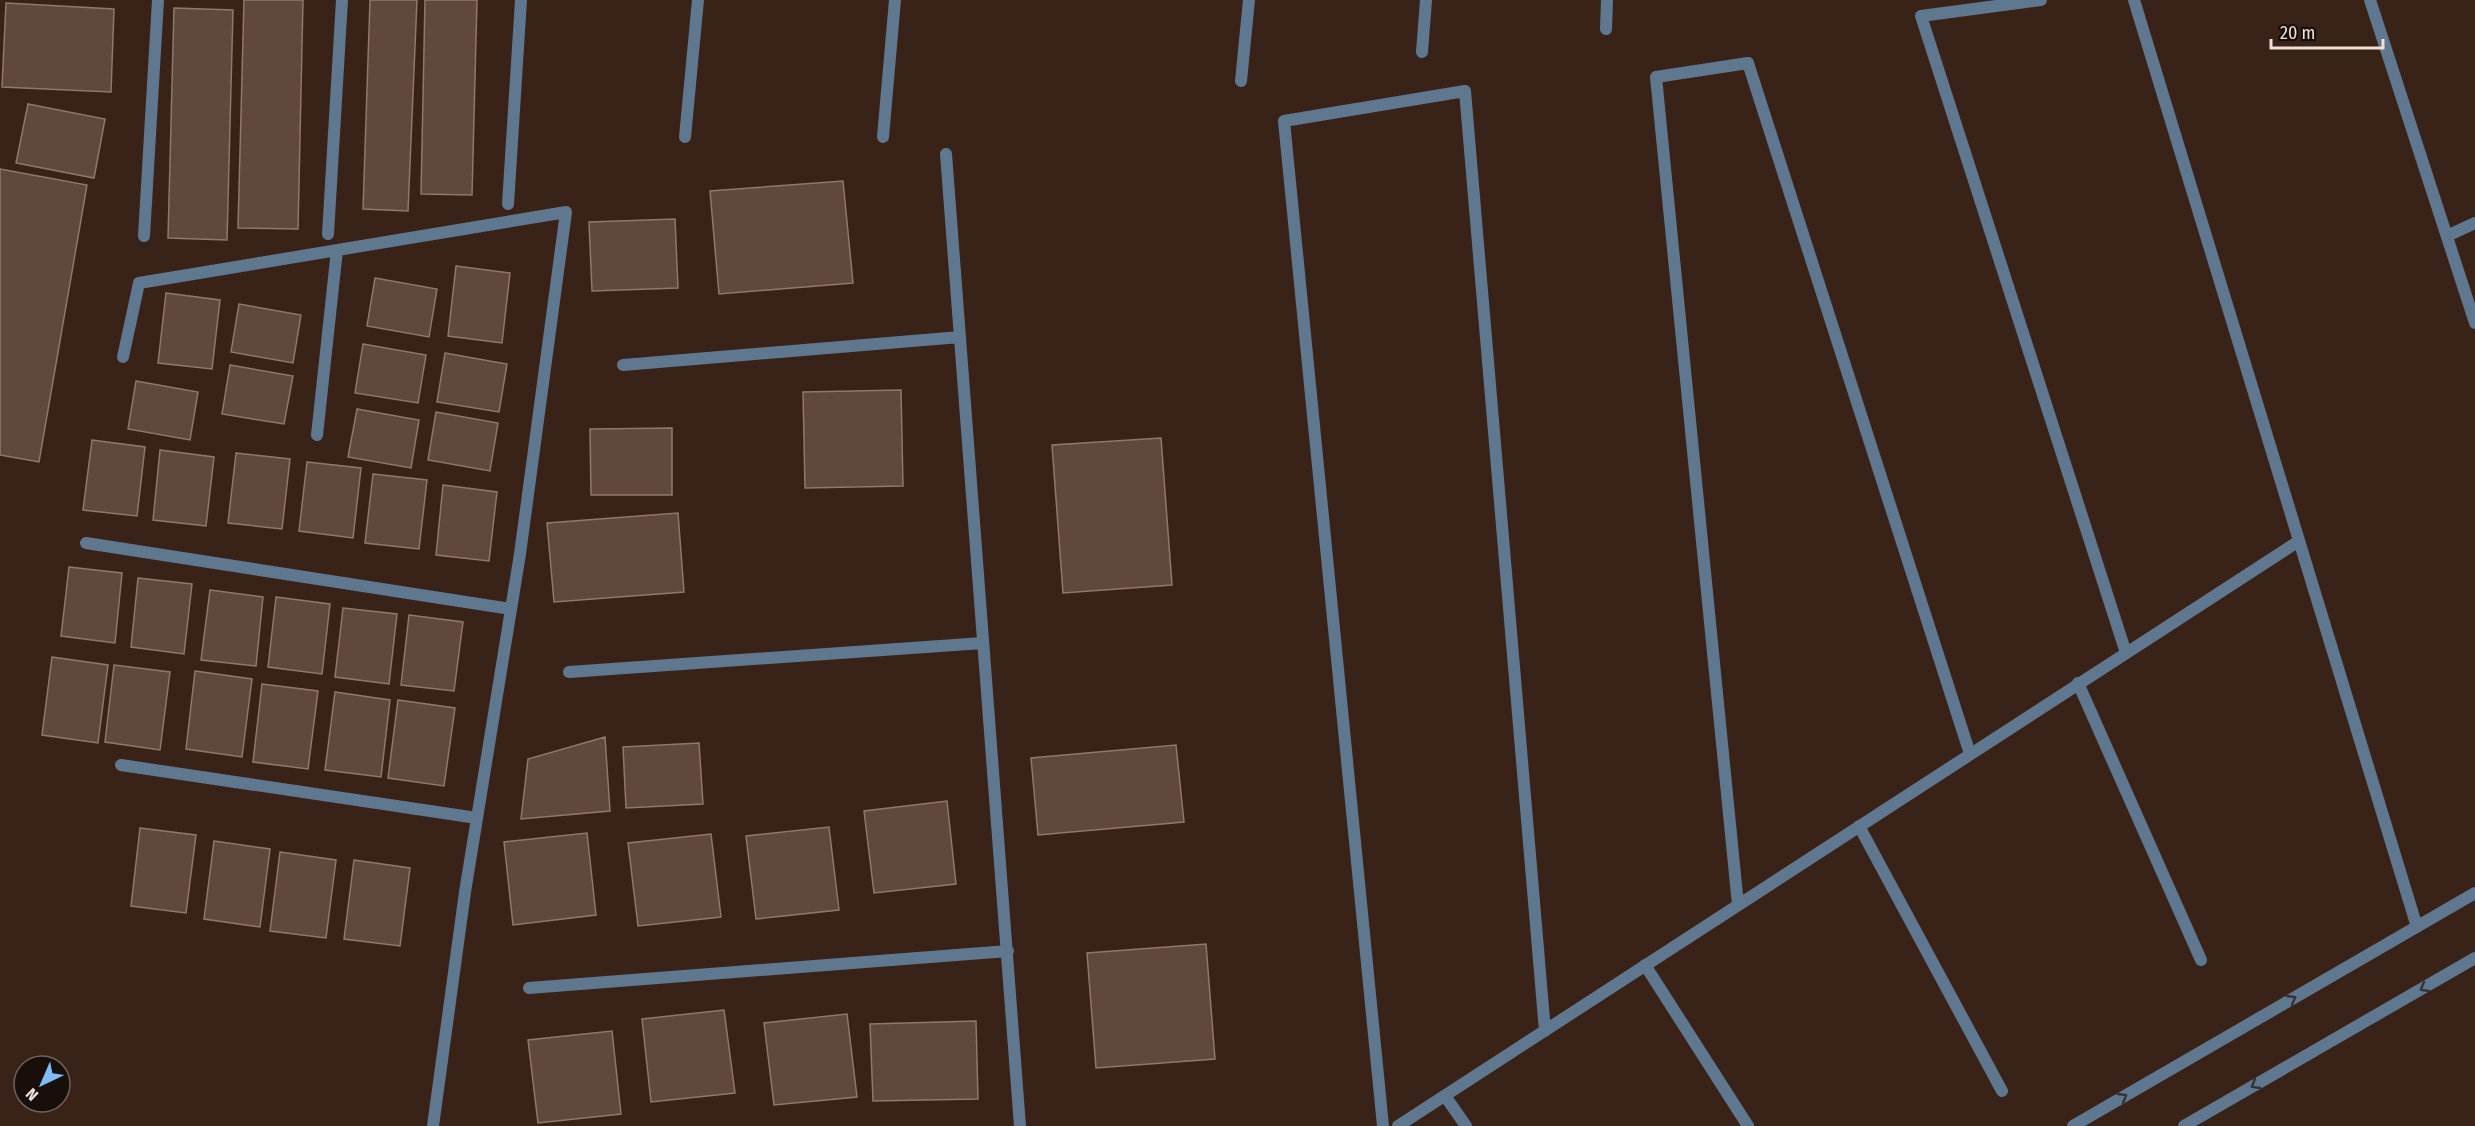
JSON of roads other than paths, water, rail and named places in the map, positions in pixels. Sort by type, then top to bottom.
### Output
[{"type":"street","points":[[144,236],[158,0]]},
{"type":"street","points":[[328,234],[342,0]]},
{"type":"street","points":[[508,204],[521,0]]},
{"type":"street","points":[[686,137],[698,0]]},
{"type":"street","points":[[883,137],[894,0]]},
{"type":"street","points":[[1241,81],[1249,0]]},
{"type":"street","points":[[1422,52],[1426,0]]},
{"type":"street","points":[[1606,29],[1607,0]]},
{"type":"street","points":[[2042,0],[1921,16],[2126,653]]},
{"type":"street","points":[[2134,0],[2417,927]]},
{"type":"street","points":[[2370,0],[2475,324]]},
{"type":"street","points":[[1738,906],[1656,77],[1748,63],[1970,754]]},
{"type":"street","points":[[1383,1126],[1284,121],[1465,92],[1545,1030]]},
{"type":"street","points":[[946,154],[1020,1126]]},
{"type":"street","points":[[123,357],[139,283],[566,212],[511,609],[477,818],[433,1126]]},
{"type":"street","points":[[2447,236],[2475,222]]},
{"type":"street","points":[[317,435],[336,250]]},
{"type":"street","points":[[623,365],[960,337]]},
{"type":"street","points":[[1398,1126],[2299,541]]},
{"type":"street","points":[[86,543],[511,609]]},
{"type":"street","points":[[569,672],[983,643]]},
{"type":"street","points":[[2078,683],[2201,960]]},
{"type":"street","points":[[122,765],[477,818]]},
{"type":"street","points":[[1859,826],[2002,1091]]},
{"type":"street","points":[[2073,1126],[2475,893]]},
{"type":"street","points":[[530,988],[1008,951]]},
{"type":"street","points":[[2184,1126],[2475,958]]},
{"type":"street","points":[[1645,966],[1748,1126]]},
{"type":"street","points":[[1445,1096],[1466,1126]]}]
